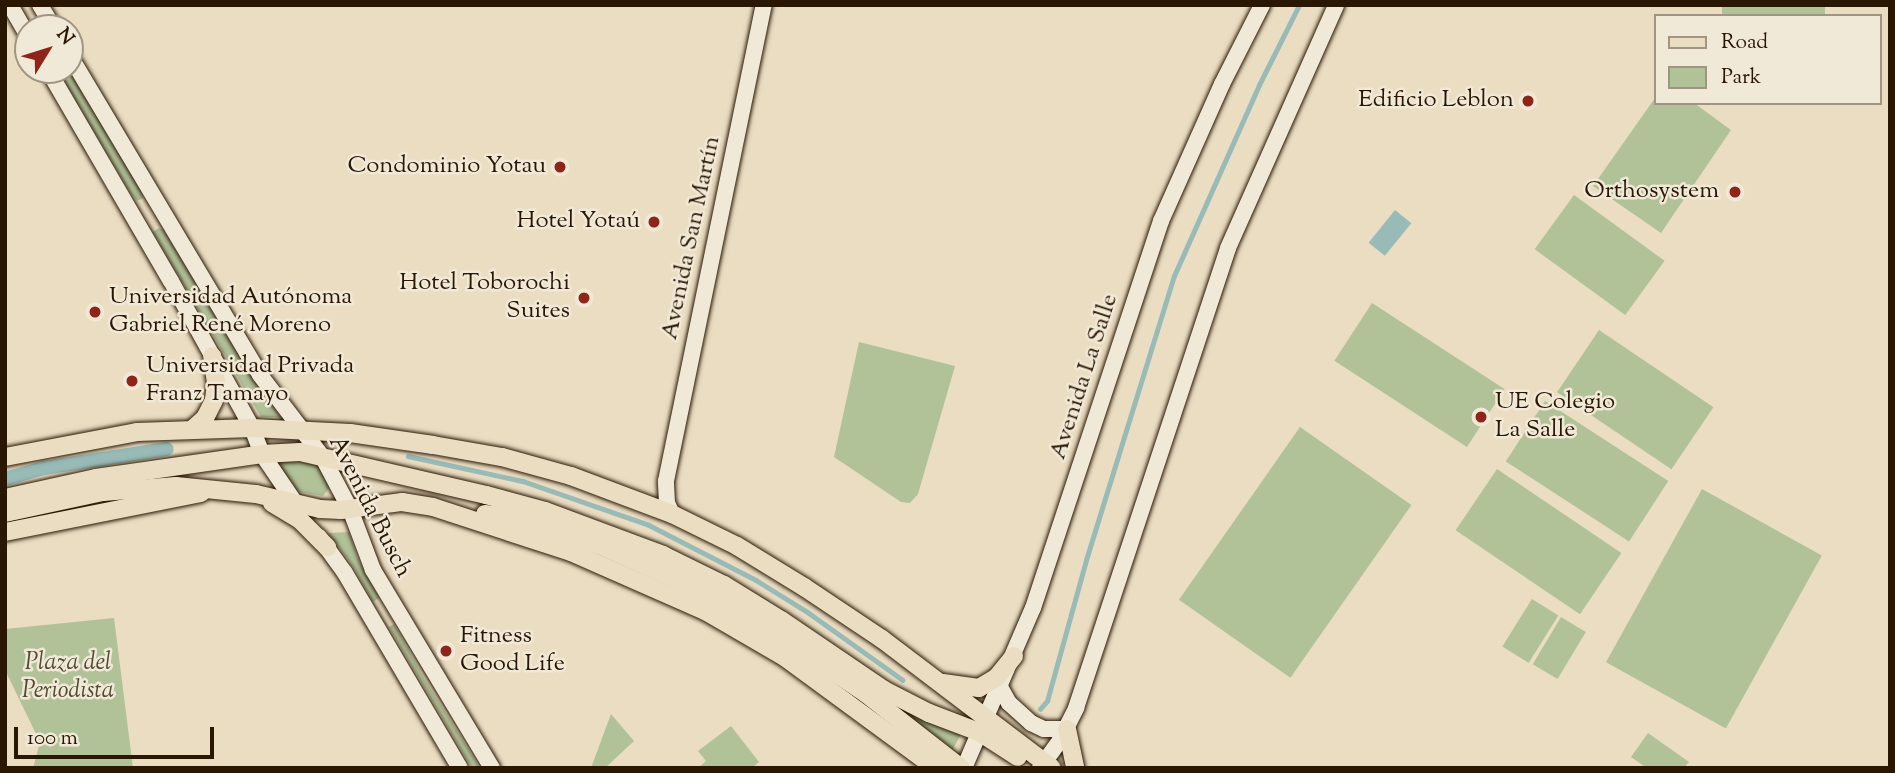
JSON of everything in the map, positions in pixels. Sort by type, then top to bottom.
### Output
[{"type":"main road","name":"Avenida San Martín","points":[[672,514],[667,503],[666,481],[764,5]]},
{"type":"main road","name":"Avenida La Salle","points":[[962,768],[1014,656],[1033,608],[1161,221],[1222,84],[1262,5]]},
{"type":"main road","points":[[5,457],[137,432],[252,428],[350,433],[502,457],[571,476],[672,514],[737,546],[804,587],[939,683],[982,725],[1043,766],[1067,729],[1228,248],[1336,5]]},
{"type":"main road","name":"Avenida Busch","points":[[84,80],[260,375],[322,456],[349,509],[373,570],[492,768]]},
{"type":"main road","name":"Avenida Busch","points":[[56,84],[137,221],[252,428],[262,454],[327,547],[460,768]]},
{"type":"main road","points":[[137,221],[149,215],[158,219],[181,259],[198,273]]},
{"type":"main road","points":[[194,428],[205,418],[214,400],[216,383],[212,356]]},
{"type":"main road","points":[[5,498],[96,478],[262,454],[300,452],[322,456],[545,511],[663,555],[735,592],[906,702],[982,725]]},
{"type":"main road","name":"Avenida San Martín","points":[[648,504],[666,481]]},
{"type":"main road","points":[[5,513],[103,492],[176,486],[250,493],[320,509],[349,509],[402,502],[520,519],[634,560],[704,592],[787,640],[865,693],[962,768]]},
{"type":"main road","points":[[5,532],[209,491]]},
{"type":"main road","points":[[250,493],[284,507],[327,547]]},
{"type":"main road","points":[[433,507],[571,552],[666,592],[786,658],[936,768]]},
{"type":"main road","points":[[634,560],[666,592],[704,592]]},
{"type":"main road","points":[[376,625],[377,613],[381,609],[392,607],[397,610]]},
{"type":"main road","points":[[939,683],[979,688],[997,677],[1014,656]]},
{"type":"main road","points":[[1000,687],[1009,703],[1031,723],[1044,729],[1067,729]]},
{"type":"main road","points":[[1067,729],[1074,768]]},
{"type":"green space","points":[[1722,5],[1825,5],[1825,14],[1722,14]]},
{"type":"green space","points":[[66,84],[78,84],[140,187],[143,198],[137,201]]},
{"type":"green space","points":[[1654,99],[1654,105],[1697,105],[1731,130],[1661,233],[1593,186]]},
{"type":"green space","points":[[1574,195],[1665,261],[1625,315],[1535,249]]},
{"type":"green space","points":[[159,228],[164,230],[254,379],[281,417],[261,417],[153,232]]},
{"type":"green space","points":[[1372,303],[1505,389],[1467,447],[1334,361]]},
{"type":"green space","points":[[1599,330],[1713,407],[1671,469],[1557,392]]},
{"type":"green space","points":[[859,342],[955,366],[918,494],[910,503],[901,502],[834,457]]},
{"type":"green space","points":[[1545,401],[1668,481],[1629,541],[1506,461]]},
{"type":"green space","points":[[1300,427],[1411,505],[1290,678],[1179,600]]},
{"type":"green space","points":[[308,458],[317,464],[330,487],[323,496],[295,491],[281,467],[282,461]]},
{"type":"green space","points":[[1497,469],[1621,553],[1580,614],[1456,530]]},
{"type":"green space","points":[[1702,489],[1822,555],[1726,729],[1606,662]]},
{"type":"green space","points":[[349,532],[357,557],[379,598],[373,602],[355,569],[328,533]]},
{"type":"green space","points":[[1532,599],[1558,615],[1529,663],[1502,646]]},
{"type":"green space","points":[[1561,617],[1586,632],[1558,679],[1533,664]]},
{"type":"green space","name":"Plaza del Periodista","points":[[114,618],[133,768],[33,768],[40,742],[5,670],[5,629]]},
{"type":"green space","points":[[394,624],[480,768],[472,768],[389,627]]},
{"type":"green space","points":[[896,705],[961,734],[952,751]]},
{"type":"green space","points":[[611,714],[634,741],[605,768],[591,768]]},
{"type":"green space","points":[[731,726],[759,762],[752,768],[698,768],[706,761],[698,751]]},
{"type":"green space","points":[[1648,733],[1689,762],[1684,768],[1647,768],[1631,757]]},
{"type":"water","points":[[1395,210],[1411,223],[1385,256],[1369,243]]},
{"type":"waterway","points":[[1040,709],[1047,701],[1086,560],[1174,276],[1259,85],[1299,5]]},
{"type":"waterway","points":[[5,479],[44,468],[167,449]]},
{"type":"waterway","points":[[408,456],[523,481],[649,525],[756,580],[809,613],[903,680]]},
{"type":"place","name":"Edificio Leblon","points":[[1528,101]]},
{"type":"place","name":"Condominio Yotau","points":[[560,167]]},
{"type":"place","name":"Orthosystem","points":[[1735,192]]},
{"type":"place","name":"Hotel Yotaú","points":[[654,222]]},
{"type":"place","name":"Hotel Toborochi Suites","points":[[584,298]]},
{"type":"place","name":"Universidad Autónoma Gabriel René Moreno","points":[[95,312]]},
{"type":"place","name":"Universidad Privada Franz Tamayo","points":[[132,381]]},
{"type":"place","name":"UE Colegio La Salle","points":[[1481,417]]},
{"type":"place","name":"Fitness Good Life","points":[[446,651]]}]
